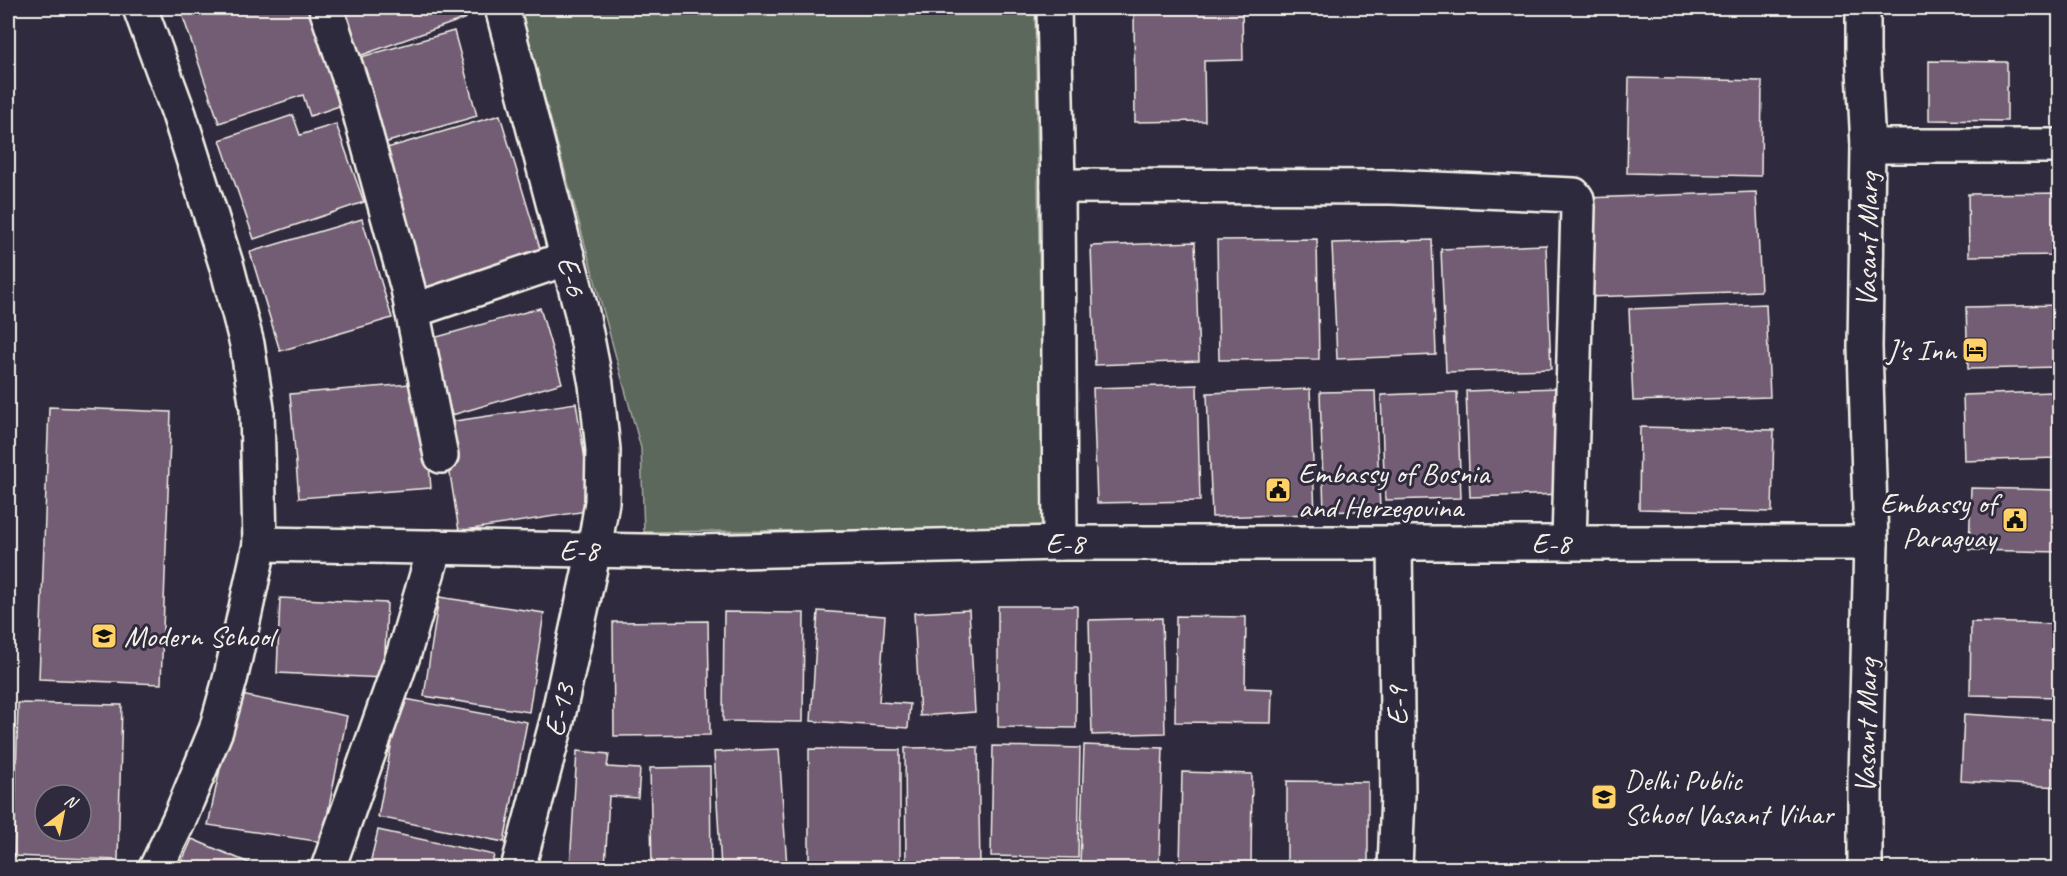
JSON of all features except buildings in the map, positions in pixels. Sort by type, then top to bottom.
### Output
[{"type":"street","points":[[140,8],[179,114],[227,267],[247,344],[257,409],[260,544],[231,676],[216,730],[179,820],[156,868]]},
{"type":"street","points":[[326,8],[354,92],[412,311],[441,456]]},
{"type":"street","name":"E-6","points":[[502,8],[582,313],[593,372],[603,450],[602,502],[594,550]]},
{"type":"street","points":[[1054,8],[1058,186],[1060,543]]},
{"type":"street","name":"Vasant Marg","points":[[1863,8],[1868,146],[1865,348],[1870,543],[1865,868]]},
{"type":"street","points":[[1868,146],[2060,146]]},
{"type":"street","points":[[1058,186],[1391,187],[1574,195],[1578,207],[1569,543]]},
{"type":"street","points":[[412,311],[568,258]]},
{"type":"street","name":"E-8","points":[[260,544],[698,552],[1060,543],[1870,543]]},
{"type":"street","name":"E-9","points":[[1395,544],[1398,795],[1395,868]]},
{"type":"street","points":[[328,868],[404,653],[435,547]]},
{"type":"street","name":"E-13","points":[[518,868],[557,721],[594,550]]},
{"type":"green space","points":[[520,8],[1035,8],[1044,528],[644,532],[641,448]]},
{"type":"place","name":"J's Inn","points":[[1975,350]]},
{"type":"place","name":"Embassy of Bosnia and Herzegovina","points":[[1278,490]]},
{"type":"place","name":"Embassy of Paraguay","points":[[2015,520]]},
{"type":"place","name":"Modern School","points":[[104,636]]},
{"type":"place","name":"Delhi Public School Vasant Vihar","points":[[1604,797]]}]
